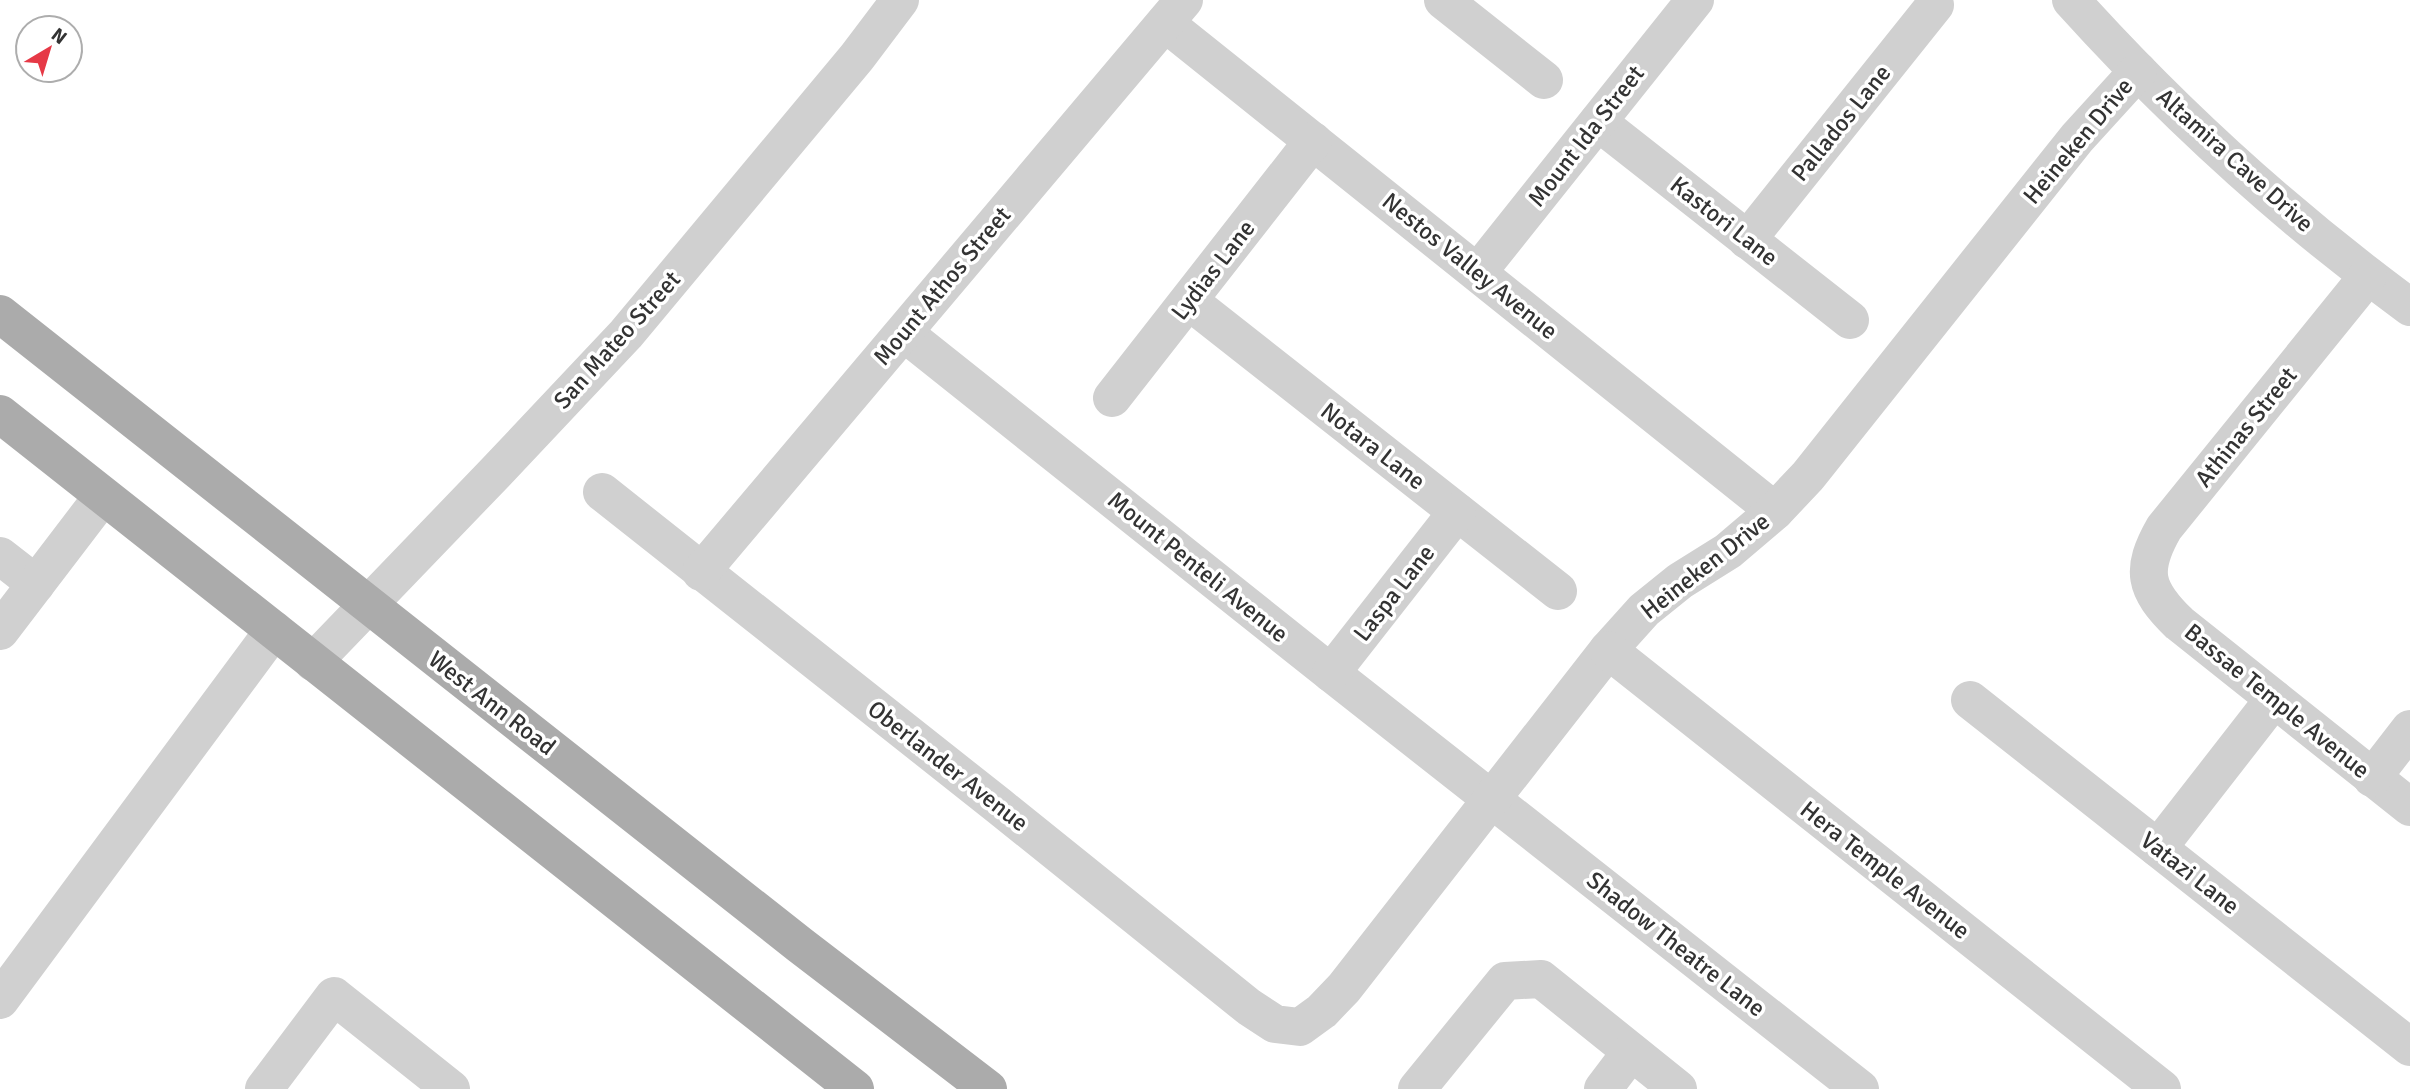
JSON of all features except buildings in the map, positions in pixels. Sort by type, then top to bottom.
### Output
[{"type":"main road","name":"West Ann Road","points":[[0,314],[800,945],[988,1089]]},
{"type":"main road","points":[[0,414],[855,1089]]},
{"type":"street","name":"San Mateo Street","points":[[313,662],[626,334],[857,57],[900,0]]},
{"type":"street","name":"Mount Ida Street","points":[[1478,272],[1695,0]]},
{"type":"street","name":"Altamira Cave Drive","points":[[2071,0],[2138,71],[2273,197],[2410,307]]},
{"type":"street","points":[[1447,1],[1544,80]]},
{"type":"street","name":"Pallados Lane","points":[[1747,240],[1935,5]]},
{"type":"street","name":"Nestos Valley Avenue","points":[[1174,11],[1313,141],[1775,511]]},
{"type":"street","name":"Mount Athos Street","points":[[701,572],[1174,11]]},
{"type":"street","name":"Heineken Drive","points":[[1300,1027],[1322,1012],[1344,988],[1608,650],[1644,610],[1680,581],[1728,551],[1775,511],[1836,441],[2077,138],[2138,71]]},
{"type":"street","name":"Kastori Lane","points":[[1598,122],[1850,320]]},
{"type":"street","name":"Lydias Lane","points":[[1112,398],[1313,141]]},
{"type":"street","name":"Athinas Street","points":[[2151,588],[2147,567],[2154,546],[2165,528],[2368,275]]},
{"type":"street","name":"Notara Lane","points":[[1189,301],[1558,591]]},
{"type":"street","name":"Mount Penteli Avenue","points":[[904,333],[1331,673],[1493,798]]},
{"type":"street","name":"Oberlander Avenue","points":[[603,492],[1249,1007],[1275,1024],[1300,1027]]},
{"type":"street","points":[[18,607],[103,495]]},
{"type":"street","name":"Laspa Lane","points":[[1331,673],[1457,512]]},
{"type":"street","points":[[0,556],[18,607]]},
{"type":"street","name":"Bassae Temple Avenue","points":[[2151,588],[2163,608],[2179,623],[2410,807]]},
{"type":"street","points":[[0,1000],[274,630]]},
{"type":"street","name":"Hera Temple Avenue","points":[[1608,650],[2162,1089]]},
{"type":"street","points":[[2158,848],[2274,699]]},
{"type":"street","name":"Vatazi Lane","points":[[1970,700],[2410,1047]]},
{"type":"street","points":[[2372,778],[2410,729]]},
{"type":"street","name":"Shadow Theatre Lane","points":[[1493,798],[1860,1089]]},
{"type":"street","points":[[1417,1089],[1505,981],[1541,979],[1678,1089]]},
{"type":"street","points":[[264,1089],[334,996],[451,1089]]},
{"type":"street","points":[[1602,1089],[1631,1052]]}]
